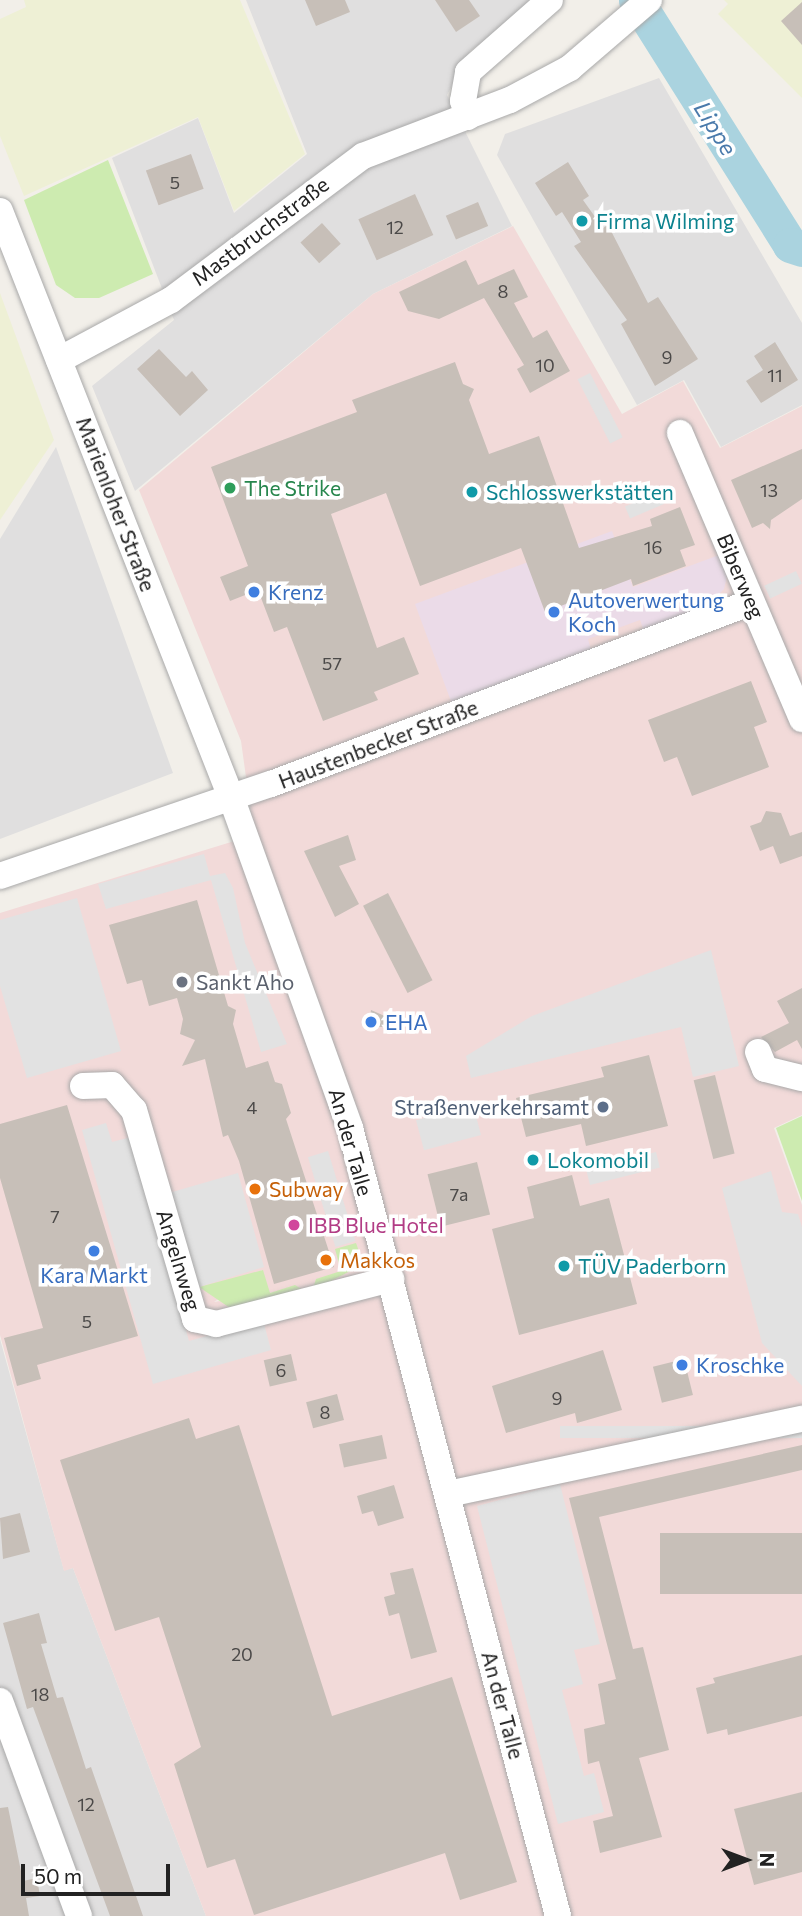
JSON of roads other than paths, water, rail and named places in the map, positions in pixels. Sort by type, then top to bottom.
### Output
[{"type":"street","points":[[468,117],[463,101],[468,72],[550,0]]},
{"type":"street","name":"Mastbruchstraße","points":[[60,360],[171,300],[363,156],[468,117],[570,68],[649,0]]},
{"type":"street","name":"Marienloher Straße","points":[[0,211],[231,797]]},
{"type":"street","name":"Biberweg","points":[[680,433],[802,719]]},
{"type":"street","name":"Haustenbecker Straße","points":[[0,876],[231,797],[752,602]]},
{"type":"street","name":"An der Talle","points":[[231,797],[350,1128],[558,1916]]},
{"type":"street","points":[[758,1052],[765,1069],[802,1078]]},
{"type":"street","name":"Angelnweg","points":[[83,1086],[112,1085],[134,1110],[195,1319],[216,1324],[391,1279]]},
{"type":"street","points":[[448,1494],[802,1419]]},
{"type":"street","points":[[0,1701],[79,1916]]},
{"type":"waterway","name":"Lippe","points":[[636,0],[790,245],[802,249]]},
{"type":"place","name":"Firma Wilming","points":[[582,221]]},
{"type":"place","name":"The Strike","points":[[230,488]]},
{"type":"place","name":"Schlosswerkstätten","points":[[472,492]]},
{"type":"place","name":"Krenz","points":[[254,592]]},
{"type":"place","name":"Autoverwertung Koch","points":[[554,612]]},
{"type":"place","name":"Sankt Aho","points":[[182,982]]},
{"type":"place","name":"EHA","points":[[371,1022]]},
{"type":"place","name":"Straßenverkehrsamt","points":[[603,1107]]},
{"type":"place","name":"Lokomobil","points":[[533,1160]]},
{"type":"place","name":"Subway","points":[[255,1189]]},
{"type":"place","name":"IBB Blue Hotel","points":[[294,1225]]},
{"type":"place","name":"Kara Markt","points":[[94,1251]]},
{"type":"place","name":"Makkos","points":[[326,1260]]},
{"type":"place","name":"TÜV Paderborn","points":[[564,1266]]},
{"type":"place","name":"Kroschke","points":[[682,1365]]}]
